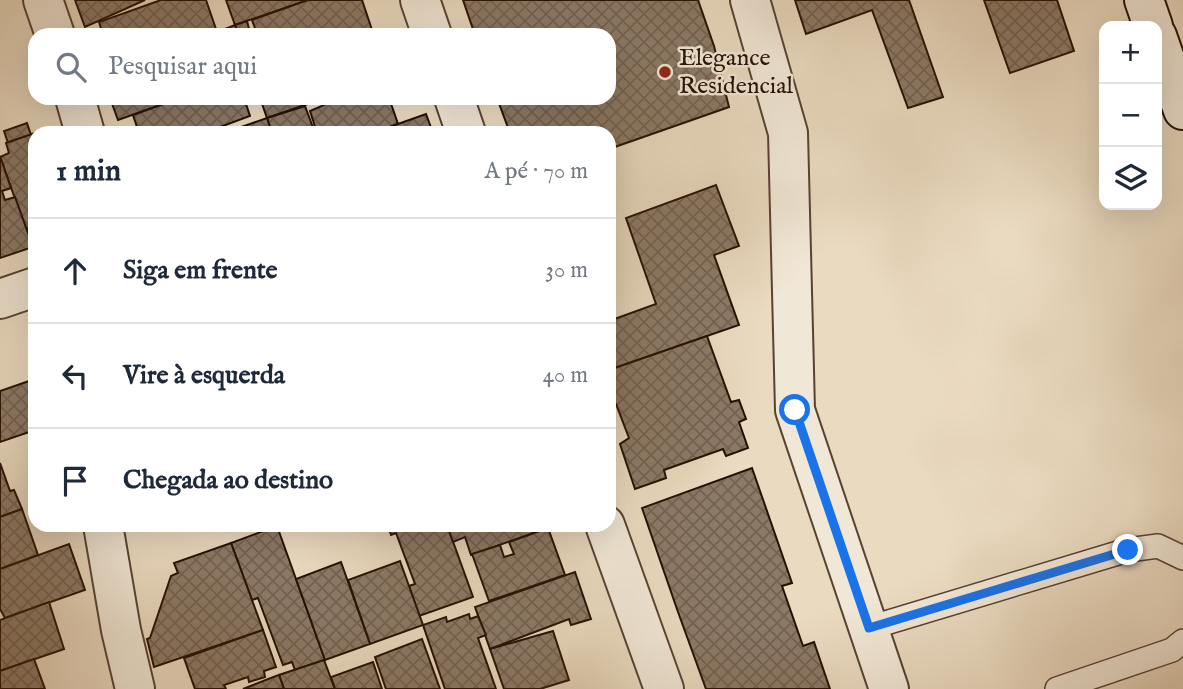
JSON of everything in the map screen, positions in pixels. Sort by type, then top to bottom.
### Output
[{"type":"street","points":[[43,0],[53,28]]},
{"type":"street","points":[[420,0],[430,28]]},
{"type":"street","points":[[750,0],[788,133],[795,410],[889,689]]},
{"type":"street","points":[[1144,0],[1151,21]]},
{"type":"street","points":[[1162,50],[1183,110]]},
{"type":"street","points":[[77,105],[83,126]]},
{"type":"street","points":[[456,105],[464,126]]},
{"type":"street","points":[[0,299],[28,289]]},
{"type":"street","points":[[113,532],[135,689]]},
{"type":"street","points":[[608,532],[664,689]]},
{"type":"lane","points":[[869,628],[1128,550],[1158,546],[1183,558]]},
{"type":"lane","points":[[1057,689],[1172,650],[1183,641]]},
{"type":"building","points":[[75,0],[145,0],[85,27]]},
{"type":"building","points":[[161,0],[206,0],[216,28],[101,28],[99,22]]},
{"type":"building","points":[[226,0],[308,0],[235,25]]},
{"type":"building","points":[[308,0],[362,0],[371,28],[255,28],[252,20]]},
{"type":"building","name":"Elegance Residencial","points":[[463,0],[698,0],[714,46],[729,107],[616,147],[616,126],[507,126],[500,105],[616,105],[616,28],[473,28]]},
{"type":"building","points":[[795,0],[909,0],[943,97],[908,108],[872,10],[806,34]]},
{"type":"building","points":[[984,0],[1057,0],[1074,51],[1010,73]]},
{"type":"building","points":[[247,21],[249,28],[236,28],[235,25]]},
{"type":"building","points":[[113,105],[160,105],[118,120]]},
{"type":"building","points":[[161,105],[246,105],[250,116],[223,126],[137,126],[133,115]]},
{"type":"building","points":[[262,105],[305,105],[267,118]]},
{"type":"building","points":[[324,105],[391,105],[398,124],[315,126],[310,111]]},
{"type":"building","points":[[305,106],[312,126],[270,126],[267,118]]},
{"type":"building","points":[[426,114],[430,126],[393,126]]},
{"type":"building","points":[[267,118],[270,126],[244,126]]},
{"type":"building","points":[[27,123],[28,136],[8,143],[4,131]]},
{"type":"building","points":[[28,135],[26,229],[0,157],[9,153],[6,143]]},
{"type":"building","points":[[0,156],[11,188],[2,191],[5,200],[15,197],[28,233],[28,249],[0,258]]},
{"type":"building","points":[[716,185],[739,246],[714,255],[739,325],[616,368],[616,318],[656,304],[626,218]]},
{"type":"building","points":[[707,336],[731,402],[739,400],[746,419],[739,422],[748,448],[726,456],[723,449],[664,470],[666,478],[635,489],[620,444],[629,438],[616,404],[616,368]]},
{"type":"building","points":[[28,381],[28,432],[0,442],[0,391]]},
{"type":"building","points":[[0,463],[10,491],[14,490],[22,509],[0,517]]},
{"type":"building","points":[[752,468],[792,583],[782,586],[803,646],[814,642],[830,689],[706,689],[678,612],[642,508]]},
{"type":"building","points":[[22,509],[38,555],[0,569],[0,517]]},
{"type":"building","points":[[261,532],[279,532],[325,660],[295,670],[292,662],[283,665],[258,598],[252,600],[231,543]]},
{"type":"building","points":[[390,532],[450,532],[473,597],[419,616],[409,586],[415,584],[396,533],[391,535]]},
{"type":"building","points":[[449,532],[536,532],[471,555],[465,537],[453,542]]},
{"type":"building","points":[[537,532],[549,532],[565,575],[489,601],[472,554],[500,545],[504,557],[514,554],[509,542]]},
{"type":"building","points":[[231,543],[263,630],[154,667],[147,639],[150,638],[171,576],[178,573],[174,563]]},
{"type":"building","points":[[69,544],[85,590],[5,618],[0,609],[0,569]]},
{"type":"building","points":[[400,561],[423,625],[370,644],[348,580]]},
{"type":"building","points":[[341,562],[370,644],[325,660],[296,579]]},
{"type":"building","points":[[575,572],[591,619],[571,625],[569,619],[490,649],[475,607]]},
{"type":"building","points":[[49,602],[64,649],[0,671],[0,620]]},
{"type":"building","points":[[469,614],[470,619],[478,616],[486,635],[478,638],[496,689],[445,689],[423,625],[446,617],[447,622]]},
{"type":"building","points":[[263,630],[276,667],[264,671],[265,677],[249,682],[248,677],[224,685],[226,689],[195,689],[184,658]]},
{"type":"building","points":[[553,631],[569,680],[540,689],[504,689],[490,649]]},
{"type":"building","points":[[422,639],[440,689],[386,689],[375,657]]},
{"type":"building","points":[[34,659],[45,689],[0,689],[0,671]]},
{"type":"building","points":[[324,660],[335,689],[284,689],[279,675]]},
{"type":"building","points":[[373,662],[382,689],[335,689],[331,677]]},
{"type":"building","points":[[279,675],[284,689],[243,689],[276,676]]},
{"type":"place","name":"Elegance Residencial","points":[[665,72]]},
{"type":"route","points":[[795,410],[869,628],[1128,550]]}]
